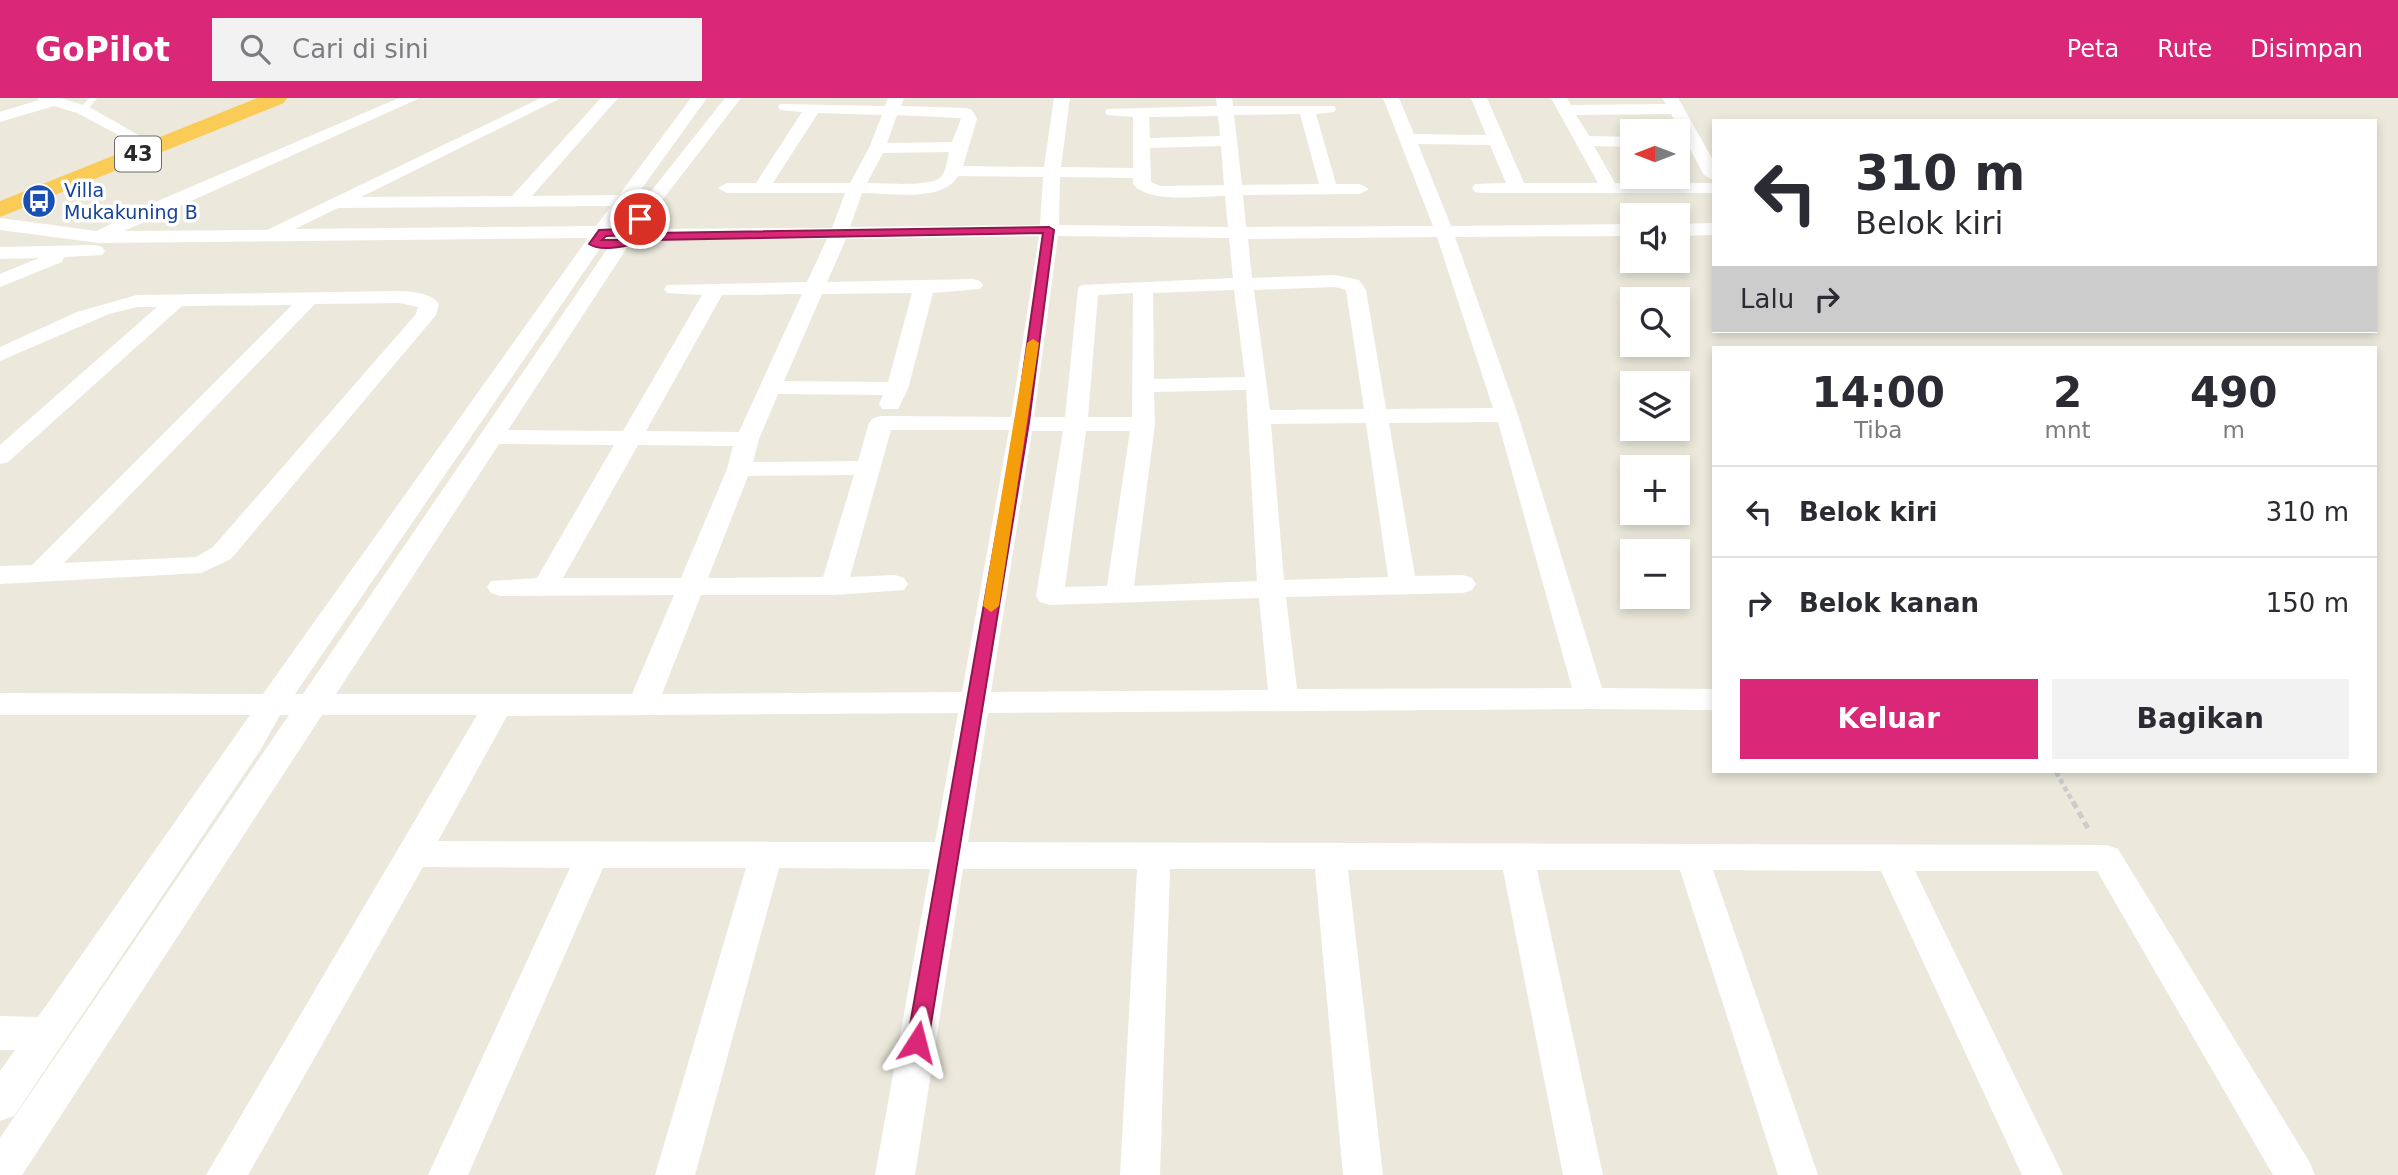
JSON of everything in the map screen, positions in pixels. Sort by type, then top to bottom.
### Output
[{"type":"highway","name":"43","points":[[0,190],[234,98]]},
{"type":"highway","name":"43","points":[[0,210],[276,98]]},
{"type":"street","points":[[0,281],[70,252],[159,207],[412,98]]},
{"type":"street","points":[[238,249],[553,98]]},
{"type":"street","points":[[517,201],[610,98]]},
{"type":"street","points":[[0,1173],[494,437],[612,238],[624,200],[699,98]]},
{"type":"street","points":[[0,1102],[250,741],[272,704],[612,238],[733,98]]},
{"type":"street","points":[[895,1175],[1022,422],[1049,230],[1052,173],[1062,98]]},
{"type":"street","points":[[1391,98],[1444,231],[1507,415],[1590,698]]},
{"type":"street","points":[[1479,98],[1517,188]]},
{"type":"street","points":[[0,117],[49,99],[88,104],[134,137]]},
{"type":"street","points":[[1563,104],[1673,103]]},
{"type":"street","points":[[643,704],[739,469],[747,439],[839,233],[855,190],[877,148],[893,104]]},
{"type":"street","points":[[727,188],[855,190],[935,187],[949,180],[953,172],[958,147],[969,118],[966,113],[893,104],[786,107]]},
{"type":"street","points":[[1225,104],[1243,284],[1257,383],[1271,589],[1284,700]]},
{"type":"street","points":[[1113,113],[1225,104],[1328,109]]},
{"type":"street","points":[[1563,104],[1610,189]]},
{"type":"street","points":[[761,188],[814,108]]},
{"type":"street","points":[[1307,110],[1329,190]]},
{"type":"street","points":[[1141,112],[1141,173],[1143,186],[1153,190],[1360,189]]},
{"type":"street","points":[[1407,139],[1499,140]]},
{"type":"street","points":[[1141,143],[1227,141]]},
{"type":"street","points":[[1585,141],[1620,142]]},
{"type":"street","points":[[877,148],[958,147]]},
{"type":"street","points":[[1690,147],[1712,174]]},
{"type":"street","points":[[953,172],[1141,173]]},
{"type":"street","points":[[1481,188],[1712,188]]},
{"type":"street","points":[[335,203],[624,200]]},
{"type":"street","points":[[0,224],[99,237],[612,238]]},
{"type":"street","points":[[1690,230],[1712,229]]},
{"type":"street","points":[[0,253],[238,249],[652,236],[1049,230],[1239,233],[1620,230]]},
{"type":"street","points":[[1403,586],[1352,284],[1335,281],[1080,289],[1076,422],[1049,596],[1119,595],[1271,589],[1403,586],[1463,584]]},
{"type":"street","points":[[674,289],[972,285]]},
{"type":"street","points":[[834,586],[881,423],[897,389],[925,287]]},
{"type":"street","points":[[1119,595],[1143,424],[1143,287]]},
{"type":"street","points":[[545,587],[716,288]]},
{"type":"street","points":[[0,355],[117,303],[400,297],[418,299],[429,304],[426,315],[222,553],[201,565],[0,575]]},
{"type":"street","points":[[38,574],[309,299]]},
{"type":"street","points":[[0,457],[177,300]]},
{"type":"street","points":[[1144,386],[1257,383]]},
{"type":"street","points":[[770,387],[897,389]]},
{"type":"street","points":[[1259,418],[1507,415]]},
{"type":"street","points":[[881,423],[1143,424]]},
{"type":"street","points":[[494,437],[747,439]]},
{"type":"street","points":[[739,469],[868,468]]},
{"type":"street","points":[[500,587],[895,584]]},
{"type":"street","points":[[0,704],[498,705],[1590,698],[1712,701]]},
{"type":"street","points":[[226,1175],[414,855],[498,705]]},
{"type":"street","points":[[414,855],[2106,858],[2295,1175]]},
{"type":"street","points":[[448,1175],[592,855]]},
{"type":"street","points":[[675,1175],[766,855]]},
{"type":"street","points":[[1140,1175],[1154,855]]},
{"type":"street","points":[[1330,855],[1363,1175]]},
{"type":"street","points":[[1517,856],[1583,1175]]},
{"type":"street","points":[[1692,856],[1798,1175]]},
{"type":"street","points":[[1891,856],[2043,1175]]},
{"type":"street","points":[[0,1033],[48,1034]]},
{"type":"path","points":[[2057,773],[2106,858]]},
{"type":"slow traffic","points":[[991,606],[1033,343]]},
{"type":"place","name":"Villa Mukakuning B","points":[[39,201]]},
{"type":"route","points":[[640,219],[628,232],[603,232],[594,244],[622,243],[652,236],[1049,230],[1022,422],[917,1042]]}]
